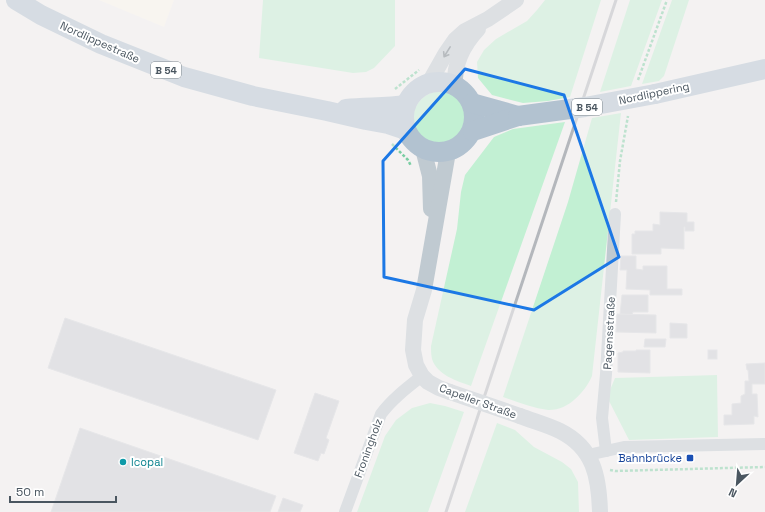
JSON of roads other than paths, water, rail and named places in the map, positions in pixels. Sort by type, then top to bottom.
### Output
[{"type":"main road","name":"Nordlippestraße","points":[[16,0],[41,15],[101,44],[184,77],[253,96],[388,124],[406,130]]},
{"type":"main road","name":"Nordlippering","points":[[472,130],[518,116],[585,107],[654,94],[765,69]]},
{"type":"main road","points":[[441,81],[455,85],[465,93],[472,103],[475,117],[472,130],[466,141],[458,149],[436,153],[423,149],[410,138],[406,130],[404,114],[406,105],[411,95],[419,88],[429,83],[441,81]]},
{"type":"main road","name":"Nordlippering","points":[[472,103],[518,116]]},
{"type":"main road","name":"Nordlippestraße","points":[[327,111],[406,105]]},
{"type":"street","points":[[429,83],[455,40],[465,31],[488,19],[516,0]]},
{"type":"street","points":[[455,85],[456,69],[462,52],[474,34],[488,19]]},
{"type":"street","points":[[423,149],[430,176],[433,234]]},
{"type":"street","points":[[422,376],[416,365],[414,357],[413,336],[415,320],[424,290],[448,152]]},
{"type":"street","name":"Pagensstraße","points":[[606,451],[602,418],[616,214]]},
{"type":"street","name":"Capeller Straße","points":[[422,376],[428,382],[439,388],[559,430],[570,436],[591,461]]},
{"type":"street","name":"Froningholz","points":[[346,512],[377,421],[386,406],[422,376]]},
{"type":"street","points":[[600,512],[598,488],[591,461],[606,451],[624,447],[765,444]]},
{"type":"railway","points":[[446,512],[616,0]]},
{"type":"place","name":"Bahnbrücke","points":[[690,458]]},
{"type":"place","name":"Icopal","points":[[123,462]]}]
